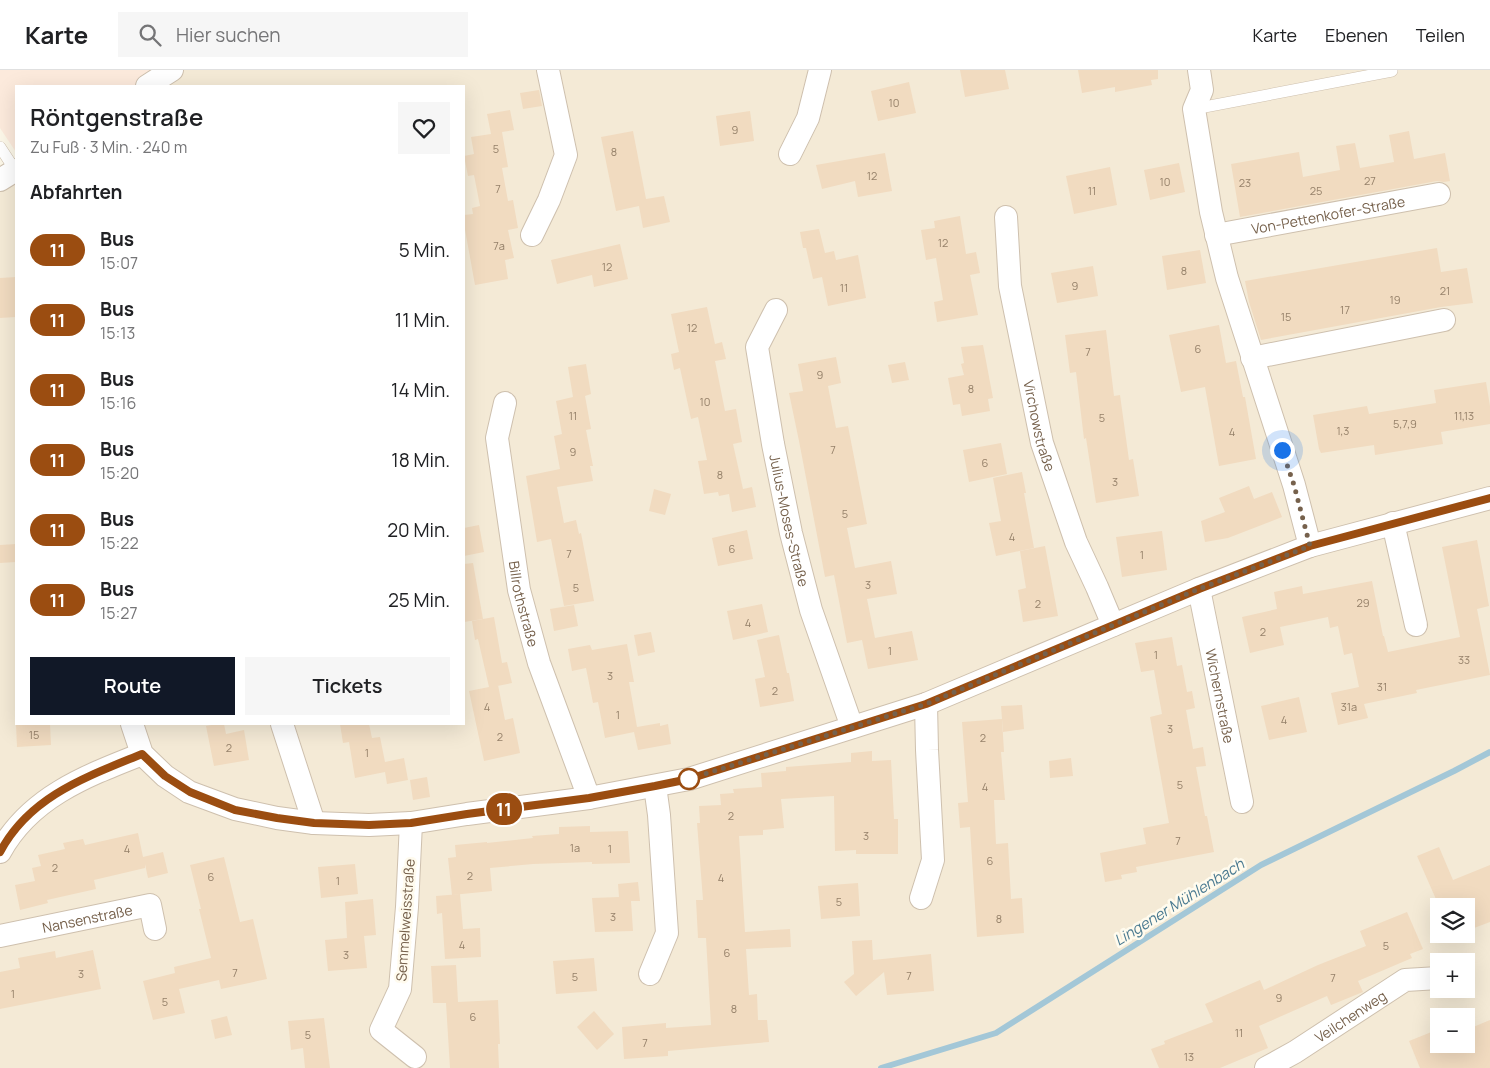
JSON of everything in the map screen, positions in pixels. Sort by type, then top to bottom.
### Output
[{"type":"street","points":[[149,85],[172,70]]},
{"type":"street","points":[[532,235],[549,200],[566,154],[548,70]]},
{"type":"street","points":[[790,154],[808,118],[820,70]]},
{"type":"street","points":[[1199,70],[1202,90],[1194,109],[1216,235],[1227,278],[1294,485],[1310,546]]},
{"type":"street","name":"Von-Pettenkofer-Straße","points":[[1216,235],[1439,194]]},
{"type":"street","name":"Virchowstraße","points":[[1006,217],[1010,286],[1032,386],[1042,443],[1076,542],[1113,625]]},
{"type":"street","name":"Julius-Moses-Straße","points":[[776,310],[757,347],[773,444],[791,533],[811,610],[852,727]]},
{"type":"street","points":[[1252,358],[1444,320]]},
{"type":"street","name":"Billrothstraße","points":[[505,403],[497,438],[518,590],[539,663],[589,798]]},
{"type":"street","points":[[132,725],[142,754],[165,776],[190,792],[235,810],[277,818],[314,823],[369,825],[411,823],[589,798],[689,779],[926,704],[1199,589],[1310,546],[1490,498]]},
{"type":"street","points":[[1394,523],[1416,626]]},
{"type":"street","name":"Wichernstraße","points":[[1199,589],[1242,802]]},
{"type":"street","points":[[920,898],[933,860],[926,704]]},
{"type":"street","points":[[282,725],[314,823]]},
{"type":"street","points":[[0,852],[8,838],[32,810],[65,788],[100,770],[142,754]]},
{"type":"street","points":[[650,974],[667,933],[660,824],[655,786]]},
{"type":"street","name":"Semmelweisstraße","points":[[411,823],[407,907],[400,989],[381,1030],[416,1057]]},
{"type":"street","name":"Nansenstraße","points":[[0,936],[150,906],[155,929]]},
{"type":"street","name":"Veilchenweg","points":[[1266,1068],[1295,1052],[1405,980],[1430,979]]},
{"type":"lane","points":[[1194,109],[1392,71]]},
{"type":"lane","points":[[0,147],[11,173]]},
{"type":"shaded area","points":[[0,70],[176,70],[152,85],[15,85],[15,150],[0,128]]},
{"type":"shaded area","points":[[183,70],[1490,70],[1490,1068],[0,1068],[0,187],[15,176],[15,725],[465,725],[465,85],[159,85]]},
{"type":"building","points":[[960,70],[1005,70],[1009,89],[965,97]]},
{"type":"building","points":[[1078,70],[1158,70],[1158,79],[1151,80],[1152,85],[1115,92],[1115,87],[1082,93]]},
{"type":"building","points":[[909,82],[916,113],[878,121],[871,91]]},
{"type":"building","points":[[539,90],[542,106],[523,109],[520,93]]},
{"type":"building","points":[[510,110],[514,130],[502,132],[508,167],[502,168],[508,201],[513,200],[518,228],[508,230],[514,258],[505,260],[508,279],[475,285],[465,230],[465,215],[473,214],[472,208],[480,206],[474,175],[468,176],[465,156],[474,154],[471,137],[491,134],[487,114]]},
{"type":"building","points":[[750,111],[754,141],[720,146],[716,116]]},
{"type":"building","points":[[633,131],[646,199],[664,196],[670,222],[643,228],[639,206],[616,211],[601,137]]},
{"type":"building","points":[[1409,131],[1414,159],[1445,153],[1450,181],[1437,181],[1240,217],[1231,164],[1299,152],[1303,177],[1340,170],[1336,146],[1355,143],[1360,168],[1394,162],[1389,135]]},
{"type":"building","points":[[885,153],[892,191],[858,197],[855,181],[822,189],[816,165]]},
{"type":"building","points":[[1179,163],[1185,192],[1150,200],[1144,170]]},
{"type":"building","points":[[1110,167],[1117,205],[1074,214],[1066,176]]},
{"type":"building","points":[[960,216],[966,254],[976,252],[980,273],[970,275],[978,315],[937,322],[934,302],[943,300],[936,258],[926,260],[921,230],[935,228],[934,221]]},
{"type":"building","points":[[819,229],[825,253],[834,251],[836,260],[858,255],[866,298],[828,306],[822,277],[813,279],[806,248],[803,248],[800,232]]},
{"type":"building","points":[[620,244],[628,279],[594,287],[592,275],[557,284],[551,260]]},
{"type":"building","points":[[1437,248],[1441,272],[1467,268],[1473,303],[1441,307],[1261,340],[1249,302],[1245,281]]},
{"type":"building","points":[[1200,250],[1206,283],[1167,290],[1162,256]]},
{"type":"building","points":[[1093,266],[1098,296],[1057,303],[1051,273]]},
{"type":"building","points":[[15,277],[15,317],[0,318],[0,278]]},
{"type":"building","points":[[707,307],[715,344],[722,342],[726,359],[715,361],[725,411],[736,409],[742,442],[733,444],[743,489],[752,487],[756,507],[732,512],[729,494],[719,496],[718,492],[704,494],[698,461],[707,460],[698,417],[691,419],[680,368],[674,370],[671,354],[679,352],[671,314]]},
{"type":"building","points":[[1219,325],[1226,363],[1236,361],[1243,397],[1245,397],[1256,459],[1219,466],[1205,387],[1181,392],[1169,335]]},
{"type":"building","points":[[1106,330],[1114,396],[1120,395],[1129,460],[1133,459],[1139,496],[1096,503],[1086,438],[1084,439],[1076,372],[1070,373],[1065,335]]},
{"type":"building","points":[[983,345],[993,398],[988,399],[990,411],[962,416],[960,404],[953,405],[948,378],[964,375],[961,364],[964,363],[961,347]]},
{"type":"building","points":[[836,357],[841,383],[828,386],[836,428],[848,426],[867,524],[847,528],[855,568],[891,561],[897,594],[867,599],[875,638],[912,631],[918,660],[868,669],[862,640],[847,643],[834,575],[825,577],[789,393],[803,391],[798,364]]},
{"type":"building","points":[[905,362],[909,380],[892,383],[888,365]]},
{"type":"building","points":[[586,364],[591,394],[585,396],[591,429],[586,430],[593,466],[590,466],[593,481],[557,487],[564,523],[576,520],[579,534],[581,533],[594,601],[564,606],[551,539],[537,542],[526,476],[560,469],[554,436],[562,434],[556,401],[573,397],[568,367]]},
{"type":"building","points":[[1486,382],[1490,406],[1490,424],[1441,432],[1443,444],[1375,455],[1374,445],[1321,453],[1319,449],[1313,415],[1367,406],[1369,414],[1436,403],[1434,390]]},
{"type":"building","points":[[1001,443],[1007,474],[969,482],[963,450]]},
{"type":"building","points":[[1022,472],[1034,548],[996,556],[989,523],[1001,521],[993,478]]},
{"type":"building","points":[[1249,486],[1254,499],[1272,492],[1282,517],[1228,538],[1205,542],[1201,521],[1225,512],[1219,498]]},
{"type":"building","points":[[654,489],[671,494],[665,515],[649,511]]},
{"type":"building","points":[[479,525],[484,552],[465,556],[465,528]]},
{"type":"building","points":[[747,530],[753,559],[718,566],[712,538]]},
{"type":"building","points":[[1162,531],[1167,570],[1122,577],[1116,537]]},
{"type":"building","points":[[1477,540],[1489,606],[1477,609],[1490,675],[1416,690],[1417,693],[1364,704],[1368,718],[1338,725],[1331,693],[1359,687],[1352,653],[1344,655],[1338,626],[1330,628],[1328,617],[1280,627],[1284,645],[1250,653],[1242,617],[1277,609],[1274,592],[1302,586],[1303,594],[1372,581],[1388,652],[1460,637],[1442,547]]},
{"type":"building","points":[[15,544],[15,562],[0,563],[0,545]]},
{"type":"building","points":[[1045,546],[1058,616],[1023,622],[1018,590],[1026,588],[1020,551]]},
{"type":"building","points":[[473,563],[483,619],[465,622],[465,564]]},
{"type":"building","points":[[762,604],[768,632],[733,640],[727,611]]},
{"type":"building","points":[[574,605],[578,626],[554,631],[550,609]]},
{"type":"building","points":[[494,617],[502,663],[507,662],[512,683],[498,686],[505,720],[513,718],[520,753],[484,761],[469,691],[489,687],[478,639],[475,640],[472,621]]},
{"type":"building","points":[[651,632],[655,652],[638,656],[634,635]]},
{"type":"building","points":[[779,635],[794,701],[760,707],[755,679],[765,677],[757,640]]},
{"type":"building","points":[[1172,637],[1177,666],[1182,665],[1187,692],[1192,691],[1195,708],[1186,710],[1193,749],[1203,747],[1206,766],[1196,767],[1214,852],[1136,867],[1137,872],[1121,875],[1122,879],[1105,882],[1100,853],[1146,844],[1143,828],[1169,823],[1150,717],[1162,714],[1154,670],[1141,672],[1135,643]]},
{"type":"building","points":[[627,644],[634,682],[629,682],[637,727],[660,723],[660,726],[668,724],[671,744],[638,750],[634,732],[605,738],[598,702],[593,703],[586,668],[572,671],[568,649],[590,645],[592,650]]},
{"type":"building","points":[[1299,697],[1307,732],[1269,740],[1261,706]]},
{"type":"building","points":[[1022,705],[1024,729],[1003,732],[1001,706]]},
{"type":"building","points":[[1002,719],[1004,752],[1001,752],[1005,800],[994,800],[996,844],[1008,843],[1011,899],[1022,898],[1024,933],[977,937],[970,827],[960,828],[958,803],[968,802],[962,722]]},
{"type":"building","points":[[16,725],[50,725],[51,745],[17,747]]},
{"type":"building","points":[[224,725],[226,734],[244,730],[249,760],[214,766],[206,726]]},
{"type":"building","points":[[340,725],[369,725],[372,738],[380,737],[385,762],[404,758],[408,780],[387,784],[385,772],[355,778],[349,742],[343,743]]},
{"type":"building","points":[[872,751],[872,761],[891,760],[894,819],[898,819],[898,854],[856,854],[856,850],[835,851],[834,796],[781,799],[784,828],[763,830],[763,835],[739,836],[745,932],[790,929],[791,947],[746,949],[749,995],[757,994],[758,1020],[767,1020],[769,1042],[668,1051],[668,1056],[624,1059],[622,1027],[666,1023],[666,1028],[711,1025],[706,938],[698,938],[696,900],[703,900],[697,823],[700,823],[699,806],[721,805],[720,794],[734,793],[733,789],[762,787],[761,773],[786,771],[786,767],[851,762],[851,753]]},
{"type":"building","points":[[1071,758],[1073,776],[1050,778],[1049,761]]},
{"type":"building","points":[[427,777],[430,797],[413,800],[410,780]]},
{"type":"building","points":[[590,826],[590,832],[628,831],[630,863],[533,864],[490,868],[492,891],[452,895],[448,858],[456,857],[455,845],[533,838],[532,836],[559,834],[559,827]]},
{"type":"building","points":[[138,833],[143,857],[163,852],[168,873],[148,878],[145,864],[145,868],[94,880],[96,889],[47,900],[48,903],[20,910],[15,885],[35,881],[32,868],[41,866],[38,855],[65,849],[63,843],[83,839],[85,845]]},
{"type":"building","points":[[1439,847],[1453,880],[1490,865],[1490,922],[1475,928],[1475,898],[1435,898],[1417,856]]},
{"type":"building","points":[[224,857],[240,922],[253,919],[267,979],[221,989],[219,980],[179,989],[185,1013],[153,1020],[143,981],[175,973],[174,967],[211,958],[190,865]]},
{"type":"building","points":[[355,864],[358,894],[321,898],[318,867]]},
{"type":"building","points":[[638,882],[640,901],[631,901],[633,931],[595,932],[592,898],[619,897],[618,884]]},
{"type":"building","points":[[858,883],[860,916],[821,919],[818,886]]},
{"type":"building","points":[[460,894],[463,929],[480,928],[481,957],[445,959],[442,913],[437,914],[436,896]]},
{"type":"building","points":[[373,899],[376,935],[364,936],[367,968],[328,971],[325,940],[347,938],[345,902]]},
{"type":"building","points":[[1407,912],[1423,949],[1410,954],[1412,958],[1358,981],[1363,992],[1331,1005],[1327,996],[1259,1026],[1268,1048],[1220,1068],[1159,1068],[1151,1049],[1165,1044],[1164,1041],[1213,1022],[1205,1004],[1260,980],[1264,990],[1318,965],[1366,946],[1360,931]]},
{"type":"building","points":[[872,940],[873,960],[931,954],[934,991],[887,995],[884,972],[856,996],[844,982],[854,974],[852,941]]},
{"type":"building","points":[[93,950],[101,989],[0,1009],[0,972],[20,968],[18,958],[55,951],[56,958]]},
{"type":"building","points":[[594,958],[597,991],[556,994],[553,961]]},
{"type":"building","points":[[456,965],[458,1002],[498,1000],[499,1068],[450,1068],[446,1003],[433,1003],[431,966]]},
{"type":"building","points":[[594,1011],[614,1034],[597,1050],[577,1027]]},
{"type":"building","points":[[227,1016],[232,1035],[215,1039],[211,1020]]},
{"type":"building","points":[[324,1018],[330,1068],[305,1068],[303,1048],[291,1050],[288,1021]]},
{"type":"building","points":[[1490,1020],[1490,1068],[1420,1068],[1409,1041],[1430,1033],[1430,1053],[1475,1053],[1475,1026]]},
{"type":"waterway","name":"Lingener Mühlenbach","points":[[881,1068],[996,1033],[1261,865],[1490,752]]},
{"type":"bus line","name":"11","points":[[0,852],[8,838],[32,810],[65,788],[100,770],[142,754],[165,776],[190,792],[235,810],[314,823],[369,825],[411,823],[589,798],[689,779],[926,704],[1199,589],[1310,546],[1490,498]]},
{"type":"route","points":[[689,779],[926,704],[1199,589],[1310,546],[1294,485],[1282,450]]}]
